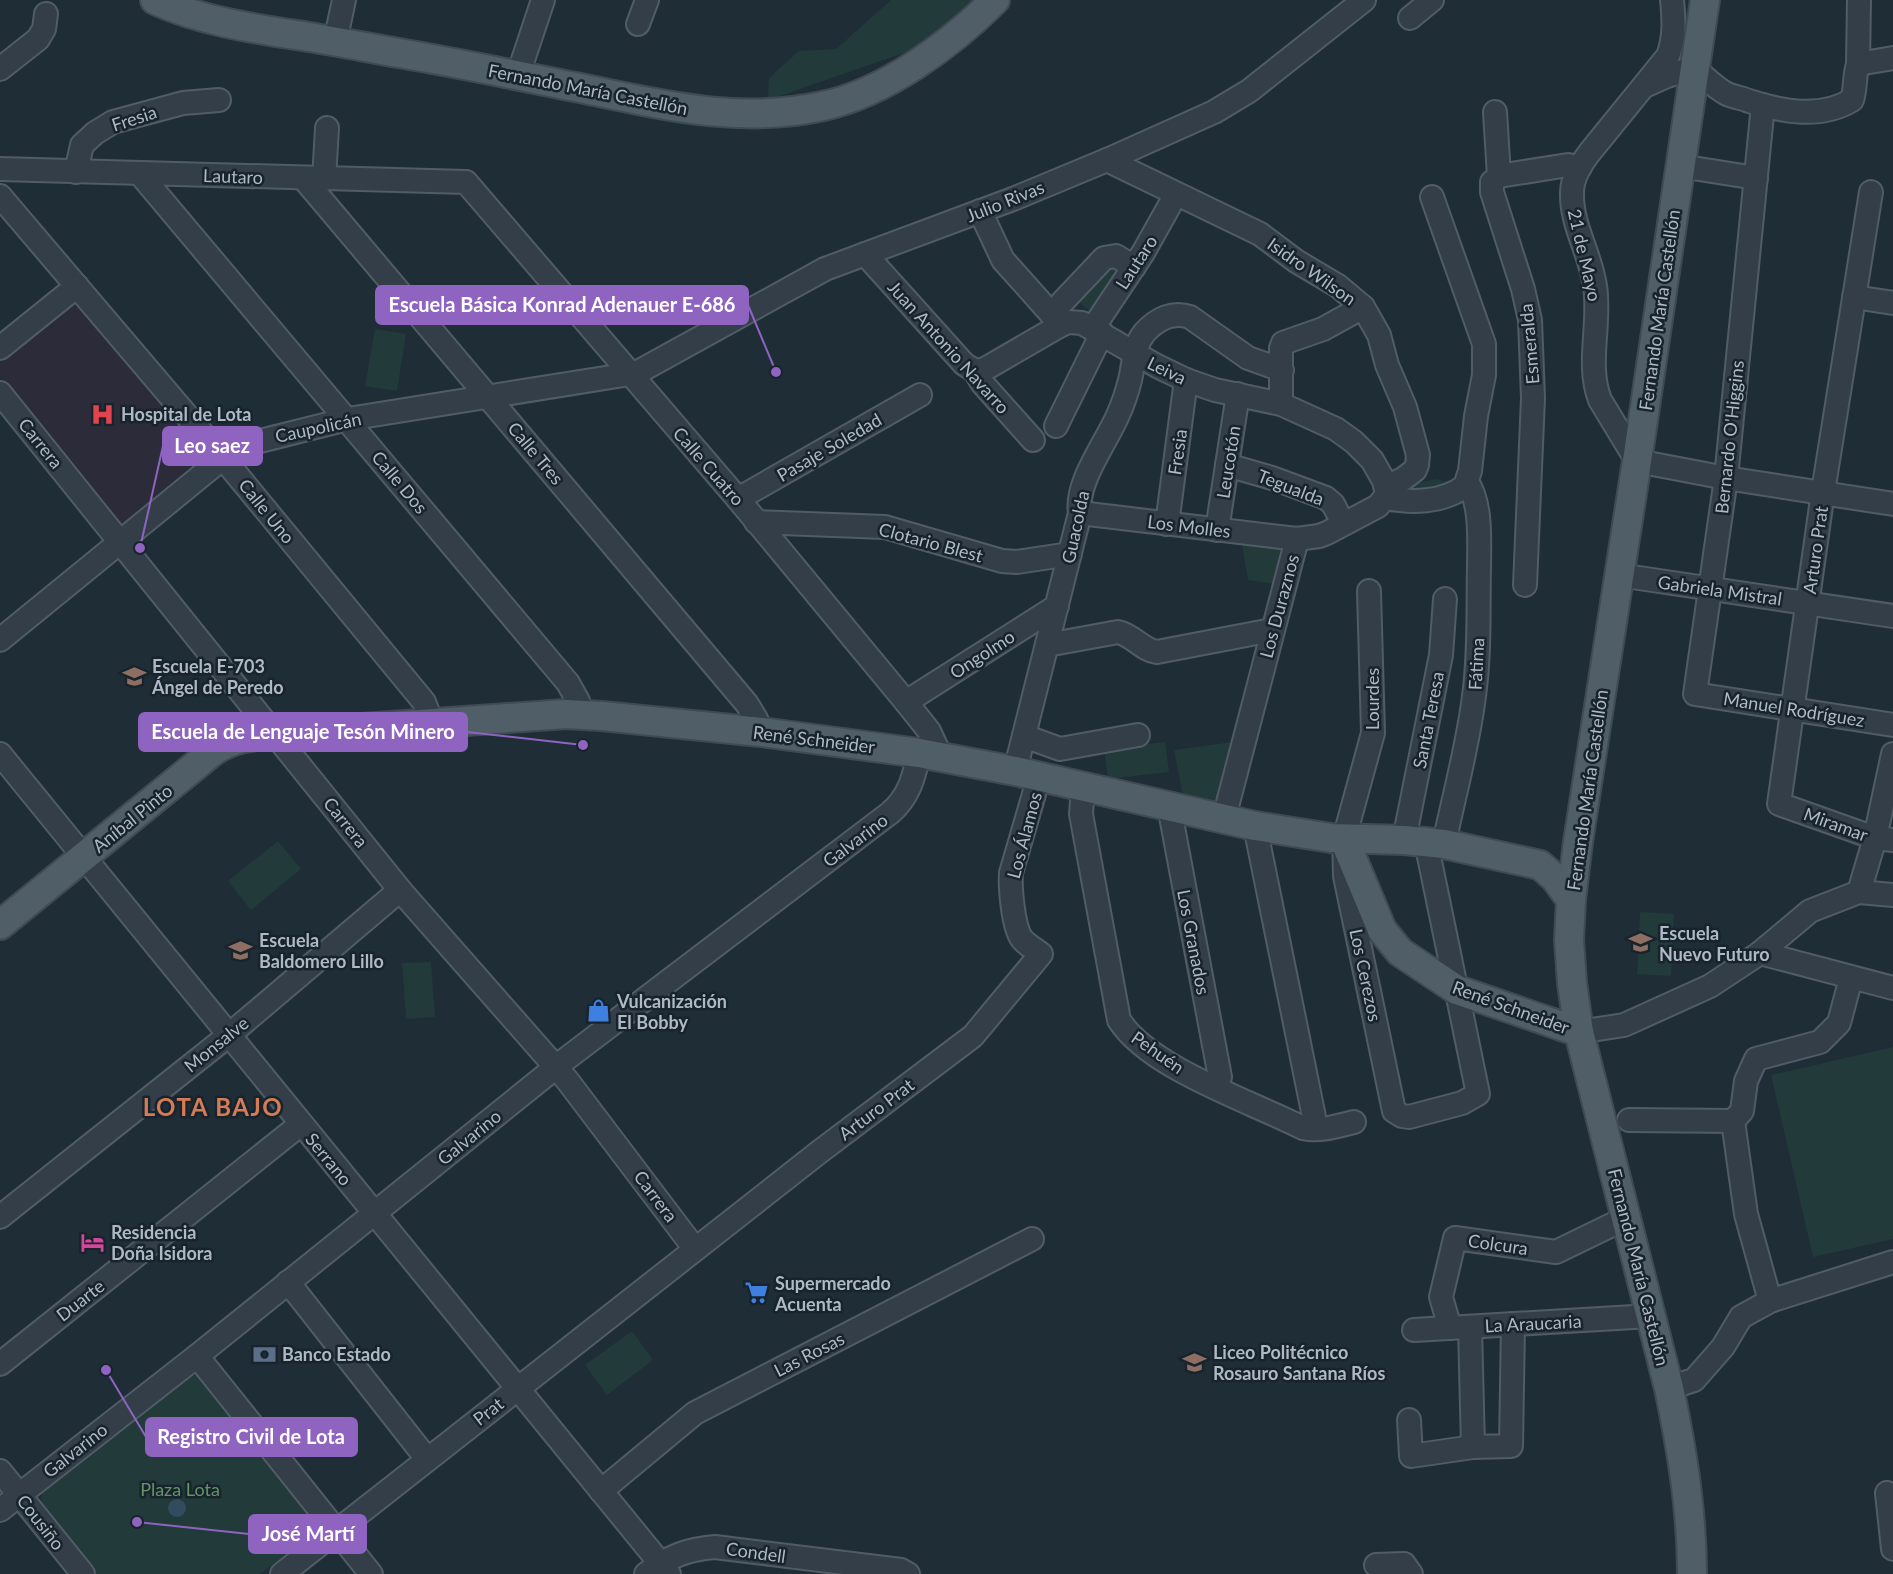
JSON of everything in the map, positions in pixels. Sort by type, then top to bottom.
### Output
[{"type":"main road","name":"Fernando María Castellón","points":[[155,0],[190,14],[260,30],[518,75],[696,111],[761,115],[826,106],[891,79],[944,45],[995,0]]},
{"type":"main road","name":"Fernando María Castellón","points":[[1692,1574],[1686,1481],[1669,1388],[1579,1032],[1570,962],[1571,900],[1578,842],[1637,461],[1704,0]]},
{"type":"main road","name":"René Schneider","points":[[275,734],[581,714],[761,732],[930,755],[1027,774],[1255,826],[1344,839],[1424,842],[1540,865]]},
{"type":"main road","name":"Aníbal Pinto","points":[[0,925],[222,746],[242,738],[275,734]]},
{"type":"main road","name":"René Schneider","points":[[1344,839],[1382,930],[1392,945],[1408,959],[1457,990],[1579,1032]]},
{"type":"main road","points":[[1571,900],[1555,878],[1540,865],[1559,856],[1578,842]]},
{"type":"street","points":[[335,42],[344,0]]},
{"type":"street","points":[[518,75],[543,0]]},
{"type":"street","points":[[638,24],[647,0]]},
{"type":"street","name":"Julio Rivas","points":[[630,374],[661,361],[825,269],[1107,160],[1227,105],[1364,0]]},
{"type":"street","points":[[1410,18],[1432,0]]},
{"type":"street","name":"21 de Mayo","points":[[1637,461],[1596,390],[1595,284],[1574,213],[1572,197],[1580,167],[1663,64],[1673,44],[1672,0]]},
{"type":"street","points":[[1642,88],[1667,76],[1694,68],[1728,94],[1783,111],[1822,111],[1840,108],[1852,100],[1858,64],[1859,0]]},
{"type":"street","points":[[0,69],[38,39],[44,29],[46,14]]},
{"type":"street","points":[[1858,64],[1893,58]]},
{"type":"street","name":"Fresia","points":[[76,172],[81,145],[113,122],[183,103],[219,100]]},
{"type":"street","name":"Bernardo O'Higgins","points":[[1695,694],[1726,478],[1763,105]]},
{"type":"street","name":"Esmeralda","points":[[1495,112],[1499,176],[1492,182],[1493,200],[1523,289],[1531,333],[1533,398],[1525,585]]},
{"type":"street","points":[[314,179],[327,128]]},
{"type":"street","name":"Isidro Wilson","points":[[1107,160],[1260,234],[1296,261],[1338,286],[1362,307],[1380,335],[1387,365],[1405,407],[1418,455],[1418,465],[1415,470],[1386,493]]},
{"type":"street","points":[[1499,176],[1568,165],[1580,167]]},
{"type":"street","points":[[1680,166],[1756,178]]},
{"type":"street","name":"Lautaro","points":[[0,169],[466,182]]},
{"type":"street","name":"Calle Dos","points":[[140,174],[568,683],[578,701],[581,714]]},
{"type":"street","name":"Calle Tres","points":[[314,179],[490,398],[747,704],[761,732]]},
{"type":"street","name":"Calle Cuatro","points":[[466,182],[738,499],[906,702],[929,731],[930,755]]},
{"type":"street","name":"Arturo Prat","points":[[1779,804],[1823,492],[1871,192]]},
{"type":"street","name":"Lautaro","points":[[1056,426],[1097,331],[1176,194]]},
{"type":"street","name":"Calle Uno","points":[[0,196],[223,458],[424,702],[432,722]]},
{"type":"street","points":[[1386,493],[1409,501],[1446,497],[1459,491],[1467,482],[1484,375],[1484,344],[1432,197]]},
{"type":"street","points":[[980,211],[1003,260],[1056,319]]},
{"type":"street","name":"Juan Antonio Navarro","points":[[865,254],[964,364],[975,371],[982,383],[1033,440]]},
{"type":"street","points":[[975,371],[985,369],[1056,319],[1104,258],[1116,256],[1134,267]]},
{"type":"street","points":[[0,348],[77,286]]},
{"type":"street","points":[[1854,297],[1893,303]]},
{"type":"street","points":[[1281,404],[1281,348],[1283,343],[1323,329],[1362,307]]},
{"type":"street","name":"Guacolda","points":[[1027,774],[1024,736],[1080,513],[1080,493],[1124,402],[1140,340],[1152,326],[1169,316],[1181,314],[1190,317],[1248,357],[1282,370]]},
{"type":"street","name":"Leiva","points":[[1056,319],[1075,322],[1097,331],[1186,380],[1215,390],[1281,404],[1336,429],[1354,442],[1372,460],[1386,493]]},
{"type":"street","name":"Caupolicán","points":[[0,640],[223,458],[248,444],[348,419],[630,374]]},
{"type":"street","name":"Fresia","points":[[1167,524],[1186,380]]},
{"type":"street","name":"Carrera","points":[[0,393],[400,890],[557,1067],[695,1249]]},
{"type":"street","name":"Leucotón","points":[[1217,530],[1238,394]]},
{"type":"street","name":"Pasaje Soledad","points":[[738,499],[920,395]]},
{"type":"street","points":[[1637,461],[1726,478],[1893,504]]},
{"type":"street","name":"Tegualda","points":[[1227,465],[1272,478],[1326,498],[1333,504],[1343,523]]},
{"type":"street","name":"Fátima","points":[[1424,842],[1474,700],[1477,670],[1478,532],[1474,495],[1467,482]]},
{"type":"street","name":"Los Duraznos","points":[[1224,819],[1297,539],[1318,536],[1378,506],[1386,493]]},
{"type":"street","name":"Los Molles","points":[[1080,513],[1297,539]]},
{"type":"street","name":"Clotario Blest","points":[[756,522],[885,527],[1002,561],[1017,562],[1070,554]]},
{"type":"street","name":"Gabriela Mistral","points":[[1619,575],[1893,616]]},
{"type":"street","name":"Lourdes","points":[[1344,839],[1373,733],[1369,591]]},
{"type":"street","name":"Santa Teresa","points":[[1424,842],[1445,599]]},
{"type":"street","name":"Ongolmo","points":[[906,702],[1057,606]]},
{"type":"street","points":[[1047,645],[1118,632],[1157,652],[1272,630]]},
{"type":"street","name":"Manuel Rodríguez","points":[[1695,694],[1893,725]]},
{"type":"street","points":[[1024,736],[1060,749],[1138,735]]},
{"type":"street","name":"Serrano","points":[[0,754],[517,1388],[600,1491],[658,1570]]},
{"type":"street","points":[[1858,892],[1884,839],[1893,754]]},
{"type":"street","name":"Galvarino","points":[[0,1509],[197,1356],[557,1067],[898,807],[930,755]]},
{"type":"street","name":"Los Álamos","points":[[1027,774],[1010,884],[1019,932],[1024,941],[1041,954]]},
{"type":"street","name":"Pehuén","points":[[1083,787],[1081,814],[1119,1020],[1124,1029],[1174,1067],[1303,1128],[1322,1129],[1354,1122]]},
{"type":"street","name":"Miramar","points":[[1779,804],[1884,839]]},
{"type":"street","name":"Los Granados","points":[[1169,806],[1220,1077]]},
{"type":"street","points":[[1255,826],[1314,1117]]},
{"type":"street","name":"Los Cerezos","points":[[1344,839],[1348,891],[1394,1111],[1402,1116],[1420,1116],[1462,1104],[1478,1094],[1457,990]]},
{"type":"street","points":[[1424,842],[1457,990]]},
{"type":"street","name":"Monsalve","points":[[0,1217],[229,1035],[400,890]]},
{"type":"street","points":[[1579,1032],[1623,1025],[1710,986],[1760,954],[1810,911],[1858,892],[1893,895]]},
{"type":"street","name":"Arturo Prat","points":[[695,1249],[973,1036],[1041,954]]},
{"type":"street","points":[[1760,954],[1893,988]]},
{"type":"street","points":[[1770,1301],[1746,1214],[1734,1121],[1742,1111],[1746,1081],[1756,1059],[1820,1042],[1839,1023],[1851,978]]},
{"type":"street","points":[[1629,1120],[1734,1121]]},
{"type":"street","name":"Duarte","points":[[0,1364],[302,1124]]},
{"type":"street","name":"Colcura","points":[[1460,1327],[1441,1297],[1455,1238],[1556,1252],[1626,1218]]},
{"type":"street","name":"Las Rosas","points":[[600,1491],[694,1413],[1032,1239]]},
{"type":"street","name":"Prat","points":[[282,1574],[695,1249]]},
{"type":"street","points":[[1669,1388],[1694,1380],[1723,1347],[1741,1317],[1770,1301],[1893,1262]]},
{"type":"street","points":[[288,1282],[428,1459]]},
{"type":"street","name":"La Araucaria","points":[[1414,1330],[1651,1316]]},
{"type":"street","points":[[1409,1420],[1411,1456],[1473,1447],[1511,1446],[1513,1324]]},
{"type":"street","points":[[1460,1327],[1473,1447]]},
{"type":"street","points":[[197,1356],[371,1574]]},
{"type":"street","name":"Cousiño","points":[[0,1470],[83,1574]]},
{"type":"street","points":[[1887,1493],[1893,1549]]},
{"type":"street","name":"Condell","points":[[658,1570],[690,1549],[715,1547],[841,1569],[901,1570],[908,1574]]},
{"type":"street","points":[[1376,1565],[1404,1564],[1411,1574]]},
{"type":"shaded area","name":"Hospital de Lota","points":[[78,295],[207,452],[121,526],[0,376],[0,355]]},
{"type":"shaded area","points":[[173,1499],[181,1499],[186,1504],[184,1515],[173,1517],[168,1512],[168,1504]]},
{"type":"green space","points":[[891,0],[973,0],[918,48],[768,100],[769,78],[799,51],[836,49]]},
{"type":"green space","points":[[1108,259],[1120,267],[1091,312],[1074,298]]},
{"type":"green space","points":[[375,329],[406,334],[397,391],[365,386]]},
{"type":"green space","points":[[1435,479],[1448,482],[1447,489],[1402,494],[1406,486]]},
{"type":"green space","points":[[1241,539],[1281,545],[1275,584],[1248,580]]},
{"type":"green space","points":[[1165,742],[1169,772],[1108,779],[1104,749]]},
{"type":"green space","points":[[1233,742],[1215,807],[1184,801],[1174,750]]},
{"type":"green space","points":[[278,841],[301,869],[251,910],[228,881]]},
{"type":"green space","points":[[1640,912],[1674,914],[1671,976],[1637,974]]},
{"type":"green space","points":[[431,962],[435,1017],[406,1019],[402,963]]},
{"type":"green space","points":[[1893,1047],[1893,1239],[1813,1257],[1771,1075]]},
{"type":"green space","points":[[632,1331],[653,1360],[607,1395],[585,1365]]},
{"type":"green space","name":"Plaza Lota","points":[[199,1374],[312,1519],[314,1533],[260,1574],[95,1574],[41,1506],[42,1489],[182,1380]]},
{"type":"place","name":"Escuela Básica Konrad Adenauer E-686","points":[[776,372]]},
{"type":"place","name":"Hospital de Lota","points":[[103,414]]},
{"type":"place","name":"Leo saez","points":[[140,548]]},
{"type":"place","name":"Escuela E-703 Ángel de Peredo","points":[[134,676]]},
{"type":"place","name":"Escuela de Lenguaje Tesón Minero","points":[[583,745]]},
{"type":"place","name":"Escuela Nuevo Futuro","points":[[1641,943]]},
{"type":"place","name":"Escuela Baldomero Lillo","points":[[241,950]]},
{"type":"place","name":"Vulcanización El Bobby","points":[[599,1011]]},
{"type":"place","name":"Residencia Doña Isidora","points":[[93,1242]]},
{"type":"place","name":"Supermercado Acuenta","points":[[757,1293]]},
{"type":"place","name":"Banco Estado","points":[[264,1354]]},
{"type":"place","name":"Liceo Politécnico Rosauro Santana Ríos","points":[[1195,1362]]},
{"type":"place","name":"Registro Civil de Lota","points":[[106,1370]]},
{"type":"place","name":"José Martí","points":[[137,1522]]},
{"type":"district","name":"LOTA BAJO","points":[[213,1106]]}]
